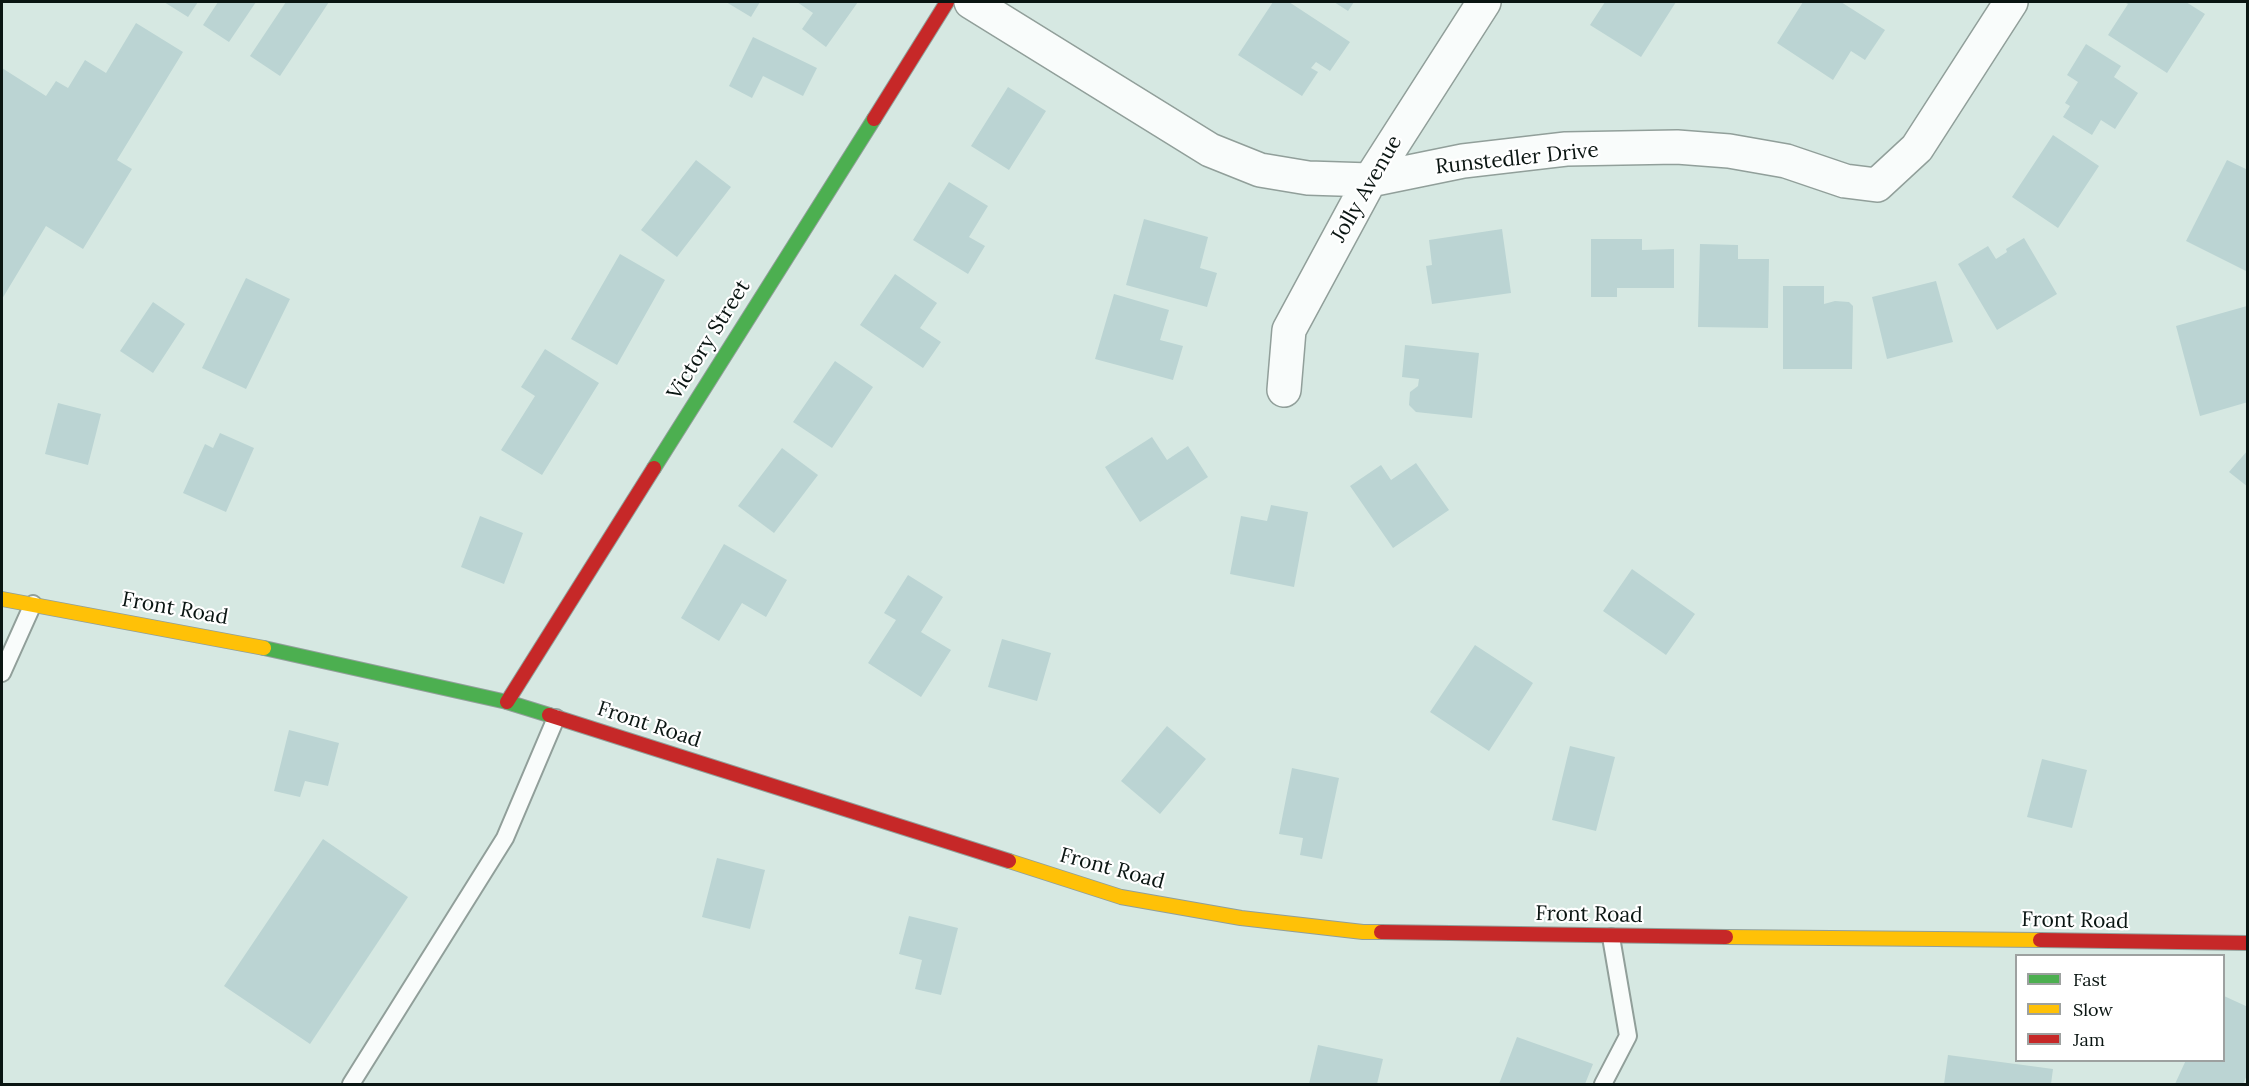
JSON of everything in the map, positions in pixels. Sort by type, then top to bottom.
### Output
[{"type":"main road","name":"Victory Street","points":[[507,702],[947,2]]},
{"type":"main road","name":"Front Road","points":[[2,598],[243,643],[507,702],[1120,897],[1241,918],[1363,932],[1611,937],[2247,943]]},
{"type":"street","name":"Runstedler Drive","points":[[971,2],[1210,150],[1260,170],[1308,178],[1370,180],[1463,161],[1566,149],[1677,147],[1730,151],[1786,161],[1845,181],[1877,185],[1917,148],[2011,2]]},
{"type":"street","name":"Jolly Avenue","points":[[1284,390],[1289,330],[1370,180],[1484,2]]},
{"type":"lane","points":[[2,673],[33,604]]},
{"type":"lane","points":[[351,1084],[505,838],[556,718]]},
{"type":"lane","points":[[1603,1084],[1628,1036],[1611,937]]},
{"type":"building","points":[[164,2],[198,2],[188,17]]},
{"type":"building","points":[[218,2],[256,2],[229,42],[203,25]]},
{"type":"building","points":[[286,2],[329,2],[280,76],[250,56]]},
{"type":"building","points":[[726,2],[760,2],[751,17]]},
{"type":"building","points":[[797,2],[858,2],[826,47],[802,29],[813,13]]},
{"type":"building","points":[[1273,2],[1289,2],[1350,42],[1330,71],[1316,62],[1311,68],[1318,72],[1302,96],[1238,55]]},
{"type":"building","points":[[1334,2],[1354,2],[1348,11]]},
{"type":"building","points":[[1605,2],[1676,2],[1641,57],[1590,25]]},
{"type":"building","points":[[1803,2],[1841,2],[1885,30],[1865,60],[1851,51],[1833,80],[1777,43]]},
{"type":"building","points":[[2124,2],[2186,2],[2205,14],[2167,73],[2108,35],[2128,4]]},
{"type":"building","points":[[136,23],[183,52],[117,160],[132,169],[83,249],[46,226],[2,299],[2,68],[46,96],[56,81],[68,88],[85,60],[106,73]]},
{"type":"building","points":[[753,37],[817,68],[803,96],[763,76],[752,98],[729,86]]},
{"type":"building","points":[[2086,44],[2121,66],[2114,77],[2138,93],[2115,129],[2101,120],[2092,135],[2063,117],[2070,106],[2065,103],[2078,82],[2067,75]]},
{"type":"building","points":[[1008,87],[1046,111],[1009,170],[971,146]]},
{"type":"building","points":[[2053,135],[2099,166],[2058,228],[2012,197]]},
{"type":"building","points":[[696,160],[731,187],[677,257],[641,230]]},
{"type":"building","points":[[2227,160],[2248,170],[2248,272],[2186,241]]},
{"type":"building","points":[[949,182],[988,206],[969,237],[985,246],[968,274],[913,240]]},
{"type":"building","points":[[1144,219],[1208,237],[1200,268],[1217,273],[1207,307],[1126,285]]},
{"type":"building","points":[[1502,229],[1511,293],[1432,304],[1426,266],[1432,265],[1429,240]]},
{"type":"building","points":[[2024,238],[2057,294],[1997,330],[1958,264],[1988,246],[1996,259],[2007,252],[2006,249]]},
{"type":"building","points":[[1591,239],[1642,239],[1642,250],[1674,249],[1674,288],[1617,288],[1617,297],[1591,297]]},
{"type":"building","points":[[1700,244],[1738,245],[1738,259],[1769,259],[1768,328],[1698,327]]},
{"type":"building","points":[[620,254],[665,280],[617,365],[571,339]]},
{"type":"building","points":[[895,274],[937,303],[920,328],[941,342],[923,368],[860,325]]},
{"type":"building","points":[[246,278],[290,299],[246,389],[202,368]]},
{"type":"building","points":[[1936,281],[1953,342],[1887,359],[1872,297]]},
{"type":"building","points":[[1783,286],[1824,286],[1824,304],[1835,301],[1849,302],[1853,306],[1852,369],[1783,369]]},
{"type":"building","points":[[1114,294],[1169,310],[1160,340],[1183,346],[1173,380],[1095,359]]},
{"type":"building","points":[[153,302],[185,324],[153,373],[120,351]]},
{"type":"building","points":[[2247,306],[2248,402],[2200,416],[2176,326]]},
{"type":"building","points":[[1405,345],[1479,353],[1472,418],[1416,412],[1409,405],[1410,392],[1418,386],[1419,379],[1402,377]]},
{"type":"building","points":[[545,349],[599,383],[542,475],[501,450],[535,396],[521,387]]},
{"type":"building","points":[[835,361],[873,387],[832,448],[793,422]]},
{"type":"building","points":[[58,403],[101,414],[88,465],[45,454]]},
{"type":"building","points":[[220,433],[254,448],[226,512],[183,493],[205,444],[213,448]]},
{"type":"building","points":[[1152,437],[1167,460],[1188,446],[1208,477],[1140,522],[1105,467]]},
{"type":"building","points":[[782,448],[818,475],[774,533],[738,506]]},
{"type":"building","points":[[2248,450],[2248,487],[2229,472]]},
{"type":"building","points":[[1416,463],[1449,510],[1393,548],[1350,486],[1381,465],[1391,480]]},
{"type":"building","points":[[1271,505],[1308,512],[1294,587],[1230,574],[1241,516],[1267,521]]},
{"type":"building","points":[[480,516],[523,533],[504,584],[461,567]]},
{"type":"building","points":[[724,544],[787,580],[766,617],[742,603],[719,641],[681,618]]},
{"type":"building","points":[[1632,569],[1695,614],[1666,655],[1603,611]]},
{"type":"building","points":[[908,575],[943,597],[921,632],[951,650],[921,697],[868,663],[896,620],[884,613]]},
{"type":"building","points":[[1002,639],[1051,653],[1037,701],[988,687]]},
{"type":"building","points":[[1475,645],[1533,683],[1489,751],[1430,712]]},
{"type":"building","points":[[1167,726],[1206,759],[1160,814],[1121,781]]},
{"type":"building","points":[[289,730],[339,743],[328,786],[305,781],[300,797],[274,791]]},
{"type":"building","points":[[1570,746],[1615,757],[1596,831],[1552,820]]},
{"type":"building","points":[[2042,759],[2087,770],[2072,828],[2027,817]]},
{"type":"building","points":[[1292,768],[1339,778],[1322,859],[1300,855],[1303,838],[1279,834]]},
{"type":"building","points":[[323,839],[408,897],[310,1044],[224,986]]},
{"type":"building","points":[[717,858],[765,870],[750,929],[702,917]]},
{"type":"building","points":[[909,916],[958,928],[941,995],[915,989],[922,960],[899,954]]},
{"type":"building","points":[[2225,996],[2248,1007],[2248,1073],[2243,1084],[2175,1084],[2185,1062],[2225,1062]]},
{"type":"building","points":[[1517,1037],[1593,1064],[1585,1084],[1499,1084]]},
{"type":"building","points":[[1318,1045],[1383,1059],[1377,1084],[1309,1084]]},
{"type":"building","points":[[1948,1055],[2053,1069],[2051,1084],[1944,1084]]},
{"type":"traffic: fast","points":[[654,468],[874,119]]},
{"type":"traffic: fast","points":[[264,648],[507,702],[549,715]]},
{"type":"traffic: slow","points":[[2,599],[264,648]]},
{"type":"traffic: slow","points":[[1009,861],[1121,897],[1241,918],[1381,932]]},
{"type":"traffic: slow","points":[[1726,937],[2040,940]]},
{"type":"traffic: jam","points":[[874,119],[947,2]]},
{"type":"traffic: jam","points":[[507,702],[654,468]]},
{"type":"traffic: jam","points":[[549,715],[1009,861]]},
{"type":"traffic: jam","points":[[1381,932],[1726,937]]},
{"type":"traffic: jam","points":[[2040,940],[2248,943]]}]
